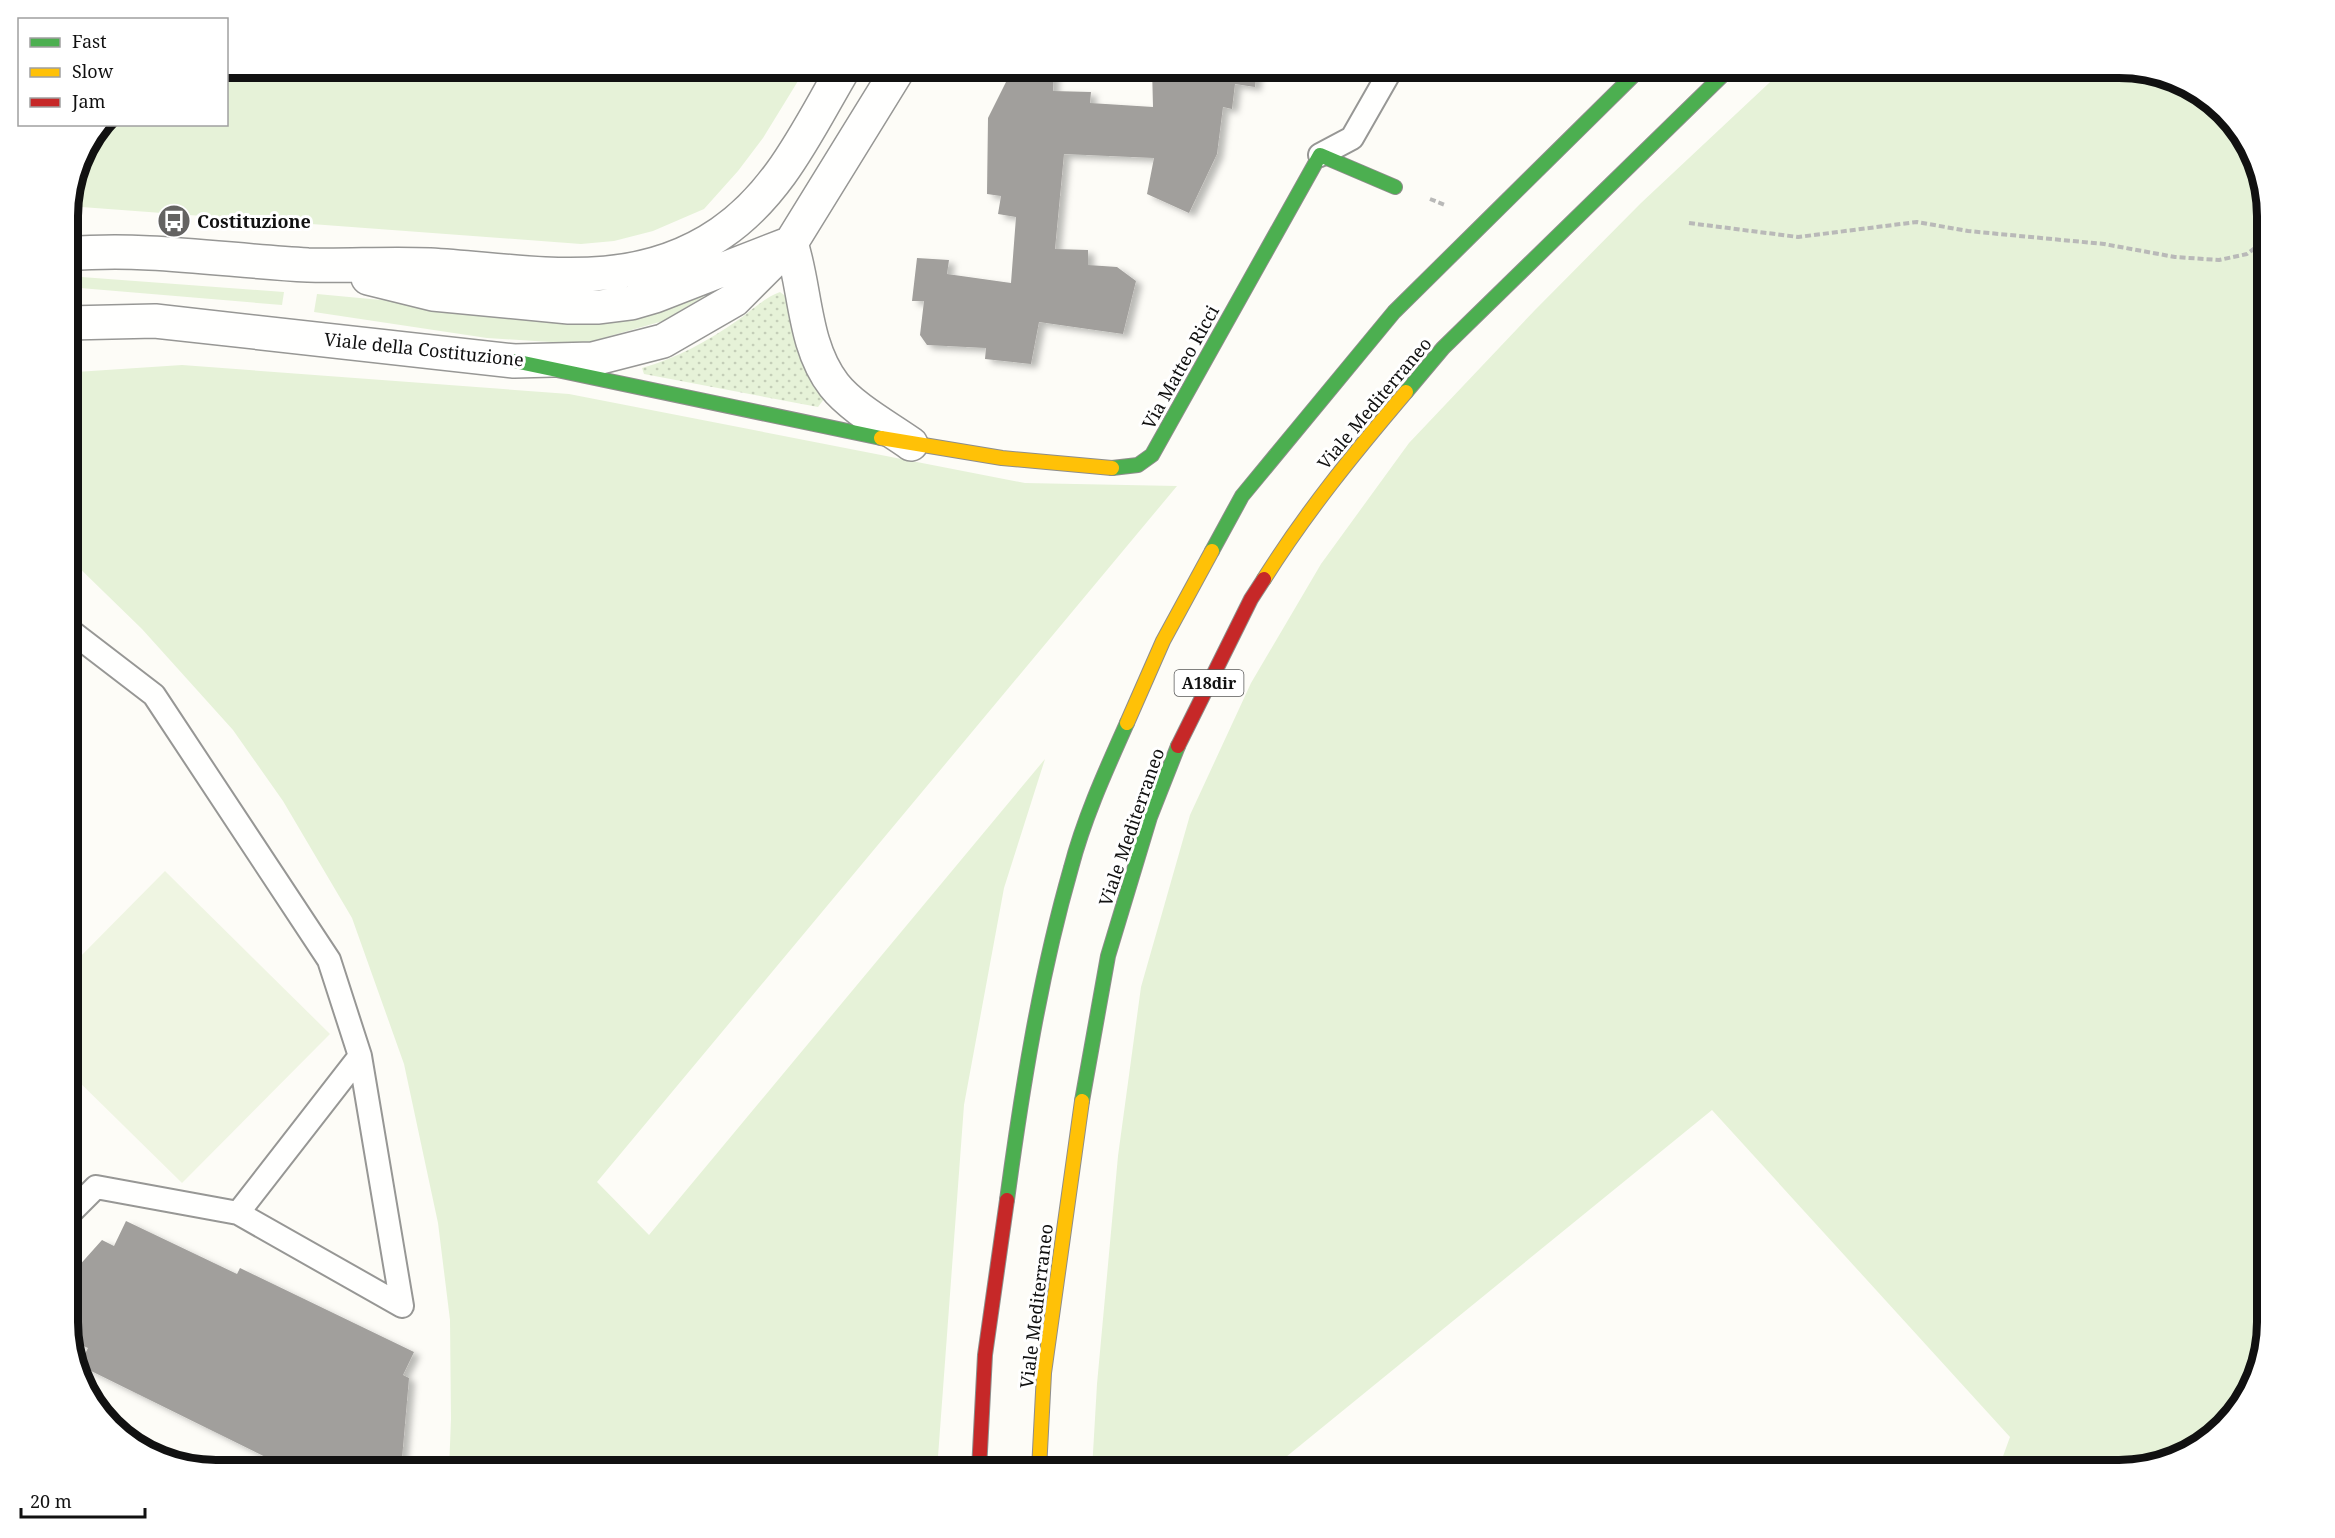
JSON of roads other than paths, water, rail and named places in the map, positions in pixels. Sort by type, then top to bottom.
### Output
[{"type":"main road","name":"A18dir","points":[[980,1460],[985,1354],[1018,1118],[1052,942],[1071,866],[1096,793],[1163,641],[1242,496],[1394,312],[1631,78]]},
{"type":"main road","name":"Viale Mediterraneo","points":[[1040,1460],[1044,1372],[1077,1128],[1108,956],[1150,817],[1172,757],[1251,599],[1296,528],[1341,468],[1443,348],[1720,78]]},
{"type":"main road","points":[[1320,155],[1395,187]]},
{"type":"main road","name":"Via Matteo Ricci","points":[[514,361],[911,444],[1002,458],[1118,468],[1138,465],[1152,455],[1320,155]]},
{"type":"street","points":[[78,254],[126,252],[308,265],[428,265],[571,276],[605,275],[636,269],[697,247],[721,234],[747,213],[770,190],[786,168],[838,78]]},
{"type":"street","name":"Viale della Costituzione","points":[[78,323],[155,321],[514,361],[593,359],[663,341],[734,300],[791,243],[893,78]]},
{"type":"street","points":[[308,265],[433,294],[599,308],[656,296],[791,243],[797,262],[809,327],[820,361],[834,385],[861,409],[911,444]]},
{"type":"lane","points":[[1320,155],[1352,138],[1386,78]]},
{"type":"lane","points":[[78,637],[154,695],[330,960],[360,1056],[402,1306],[238,1213],[96,1187],[78,1205]]},
{"type":"lane","points":[[238,1213],[360,1056]]},
{"type":"place","name":"Costituzione","points":[[174,221]]}]
